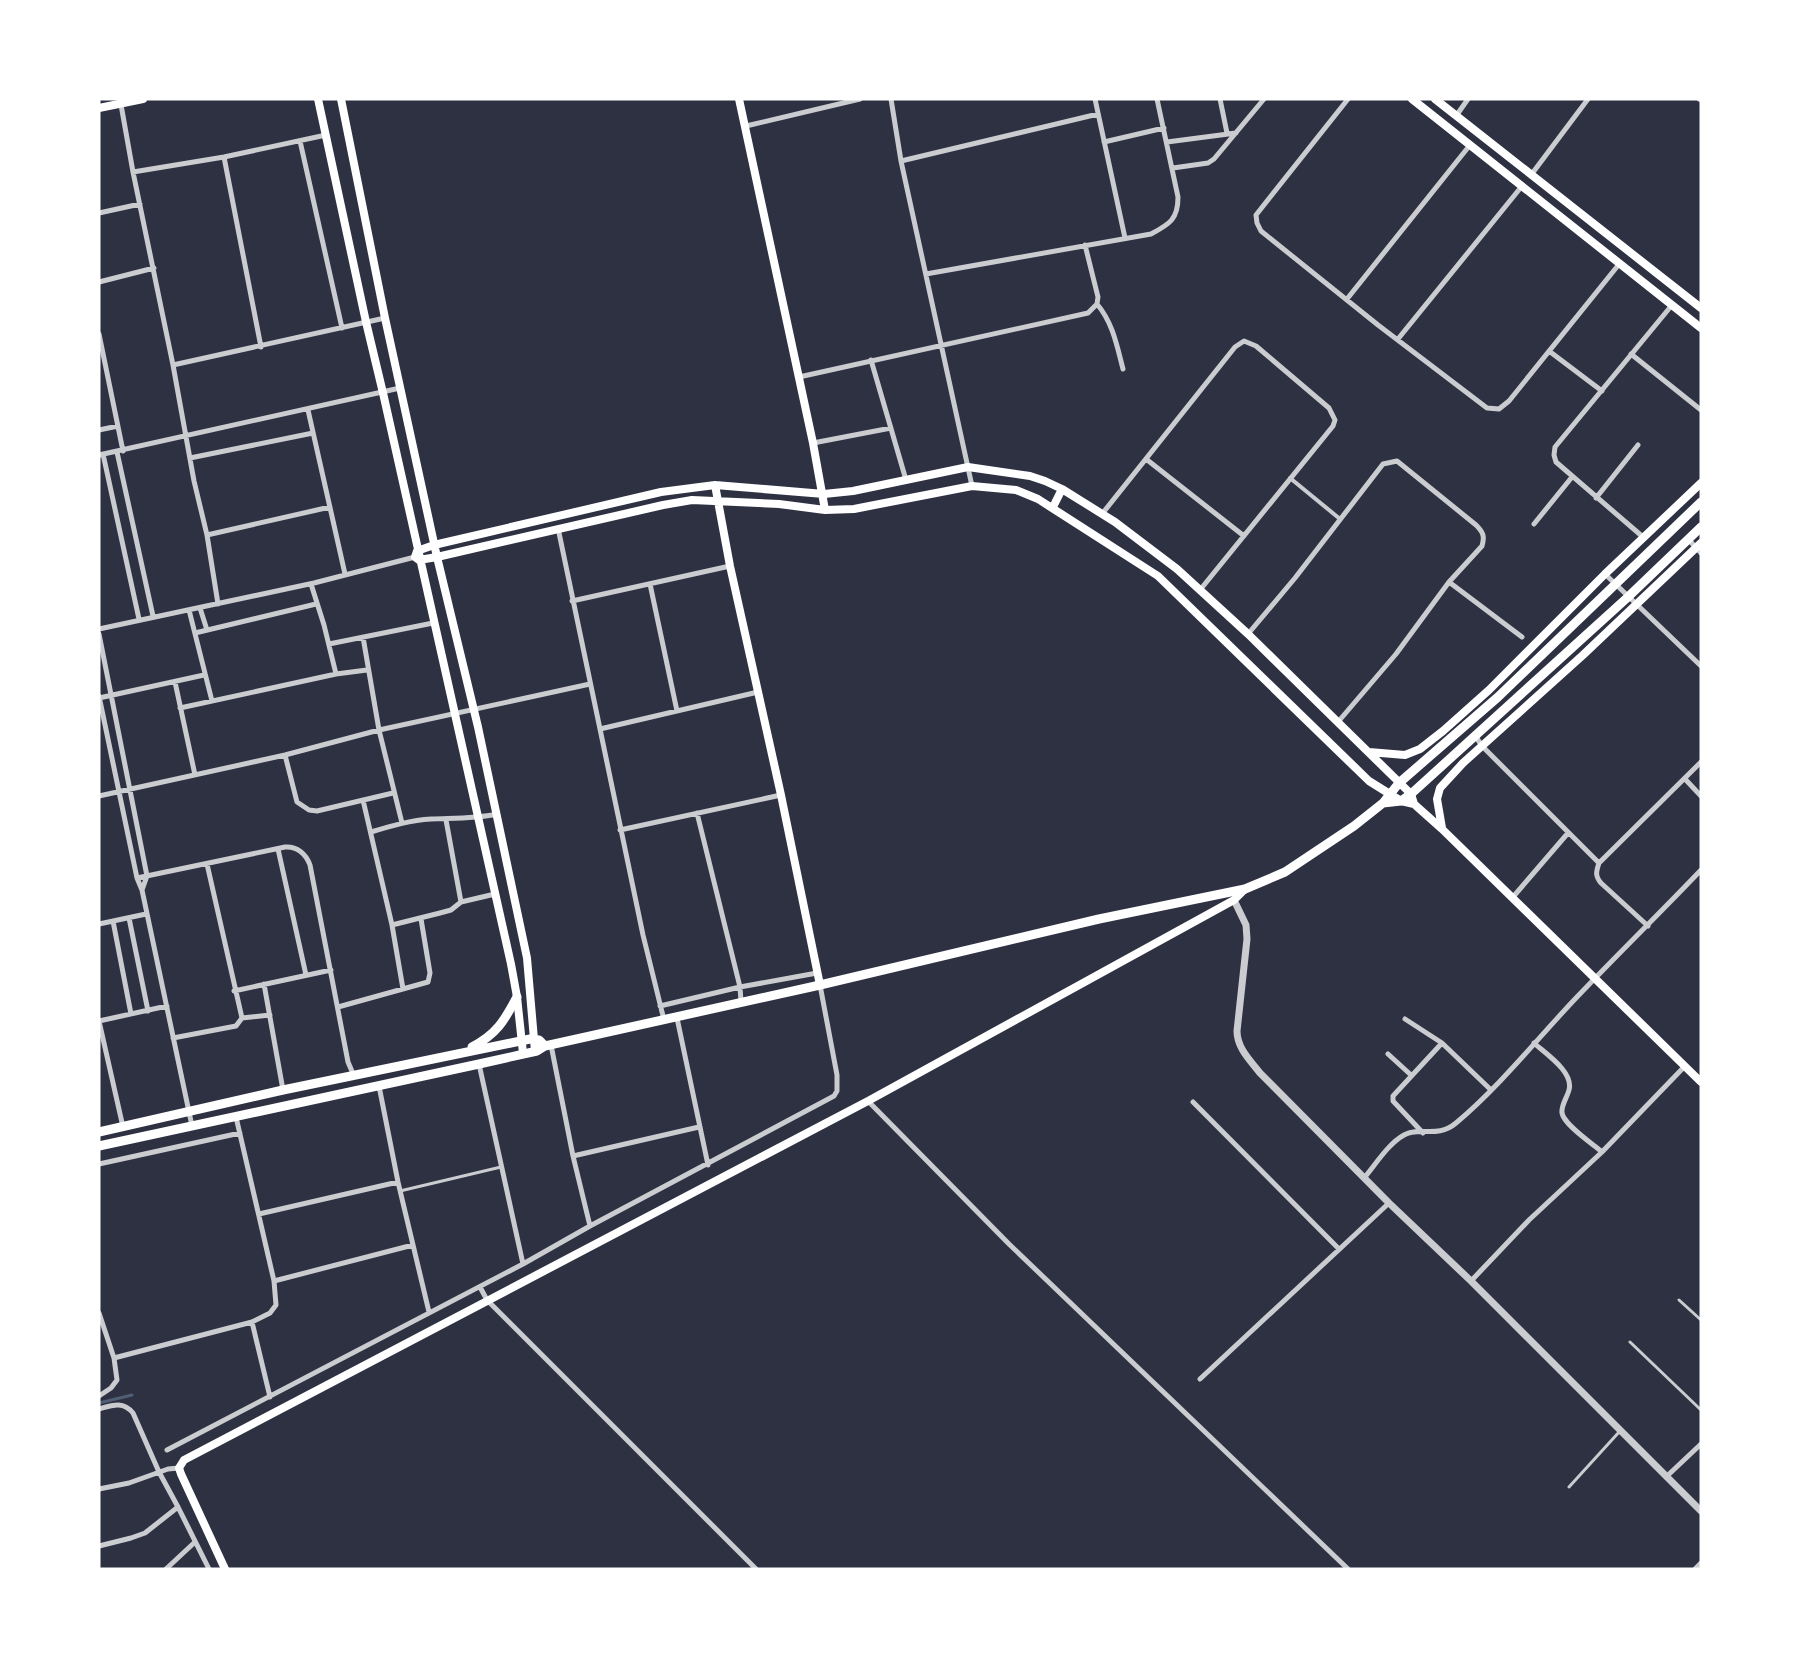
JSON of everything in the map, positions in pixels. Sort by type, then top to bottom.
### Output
[{"type":"main road","points":[[99,108],[120,101],[142,99]]},
{"type":"main road","points":[[318,99],[417,556],[479,818],[517,997],[523,1053]]},
{"type":"main road","points":[[341,99],[400,388],[497,814],[527,958],[535,1051]]},
{"type":"main road","points":[[739,99],[824,494],[825,510]]},
{"type":"main road","points":[[1413,99],[1701,328]]},
{"type":"main road","points":[[1435,99],[1700,306]]},
{"type":"main road","points":[[417,556],[434,545],[661,492],[715,485],[824,494],[968,467],[1030,476],[1062,489],[1162,556],[1248,634],[1399,783],[1442,829],[1701,1082]]},
{"type":"main road","points":[[1368,752],[1405,755],[1420,749],[1489,690],[1605,574],[1701,483]]},
{"type":"main road","points":[[715,485],[730,566],[820,985]]},
{"type":"main road","points":[[417,556],[437,557],[558,528],[692,500],[779,504],[825,510],[854,508],[972,486],[1016,490],[1053,507],[1158,576],[1349,763],[1369,781],[1401,801]]},
{"type":"main road","points":[[1053,507],[1062,489]]},
{"type":"main road","points":[[99,1146],[479,1065],[548,1046],[1099,919],[1245,889],[1285,872],[1354,826],[1383,803],[1399,783],[1498,697],[1701,502]]},
{"type":"main road","points":[[1383,803],[1412,799],[1701,527]]},
{"type":"main road","points":[[1442,829],[1437,799],[1440,788],[1482,746],[1699,548]]},
{"type":"main road","points":[[225,1569],[181,1474],[179,1468],[184,1460],[868,1101],[1233,900],[1245,889]]},
{"type":"main road","points":[[464,1051],[492,1035],[501,1025],[517,997]]},
{"type":"main road","points":[[99,1132],[464,1051],[534,1040],[548,1046]]},
{"type":"street","points":[[746,126],[860,99]]},
{"type":"street","points":[[891,99],[901,161],[972,486]]},
{"type":"street","points":[[1095,99],[1125,238]]},
{"type":"street","points":[[926,274],[1151,234],[1169,224],[1178,209],[1178,197],[1157,99]]},
{"type":"street","points":[[1220,99],[1227,133]]},
{"type":"street","points":[[1173,168],[1208,163],[1214,159],[1264,99]]},
{"type":"street","points":[[1348,99],[1256,215],[1257,223],[1262,231],[1487,408],[1499,409],[1509,401],[1620,263]]},
{"type":"street","points":[[1456,116],[1468,99]]},
{"type":"street","points":[[1531,175],[1588,99]]},
{"type":"street","points":[[120,101],[173,365],[189,458],[207,535],[218,604]]},
{"type":"street","points":[[901,161],[1098,114]]},
{"type":"street","points":[[1104,142],[1164,128]]},
{"type":"street","points":[[1167,142],[1236,133]]},
{"type":"street","points":[[133,172],[224,157],[326,135]]},
{"type":"street","points":[[300,141],[342,328]]},
{"type":"street","points":[[1347,299],[1470,145]]},
{"type":"street","points":[[224,157],[261,347]]},
{"type":"street","points":[[1398,339],[1522,186]]},
{"type":"street","points":[[99,213],[140,204]]},
{"type":"street","points":[[1573,227],[1582,215]]},
{"type":"street","points":[[799,377],[1088,313],[1096,304],[1098,297],[1097,285],[1085,245]]},
{"type":"street","points":[[99,282],[154,268]]},
{"type":"street","points":[[1096,304],[1106,316],[1123,369]]},
{"type":"street","points":[[1644,537],[1572,477],[1556,462],[1554,455],[1556,447],[1672,305]]},
{"type":"street","points":[[173,365],[385,318]]},
{"type":"street","points":[[99,334],[153,616]]},
{"type":"street","points":[[1102,514],[1235,347],[1244,340],[1256,346],[1334,414],[1335,420],[1333,426],[1200,590]]},
{"type":"street","points":[[1549,351],[1602,391]]},
{"type":"street","points":[[1631,354],[1701,410]]},
{"type":"street","points":[[871,360],[906,480]]},
{"type":"street","points":[[139,620],[101,454],[400,388]]},
{"type":"street","points":[[308,410],[345,574]]},
{"type":"street","points":[[99,430],[118,426]]},
{"type":"street","points":[[813,443],[891,428]]},
{"type":"street","points":[[189,458],[313,433]]},
{"type":"street","points":[[1596,498],[1638,445]]},
{"type":"street","points":[[1146,459],[1244,536]]},
{"type":"street","points":[[1248,634],[1383,464],[1396,461],[1482,532],[1484,539],[1482,546],[1449,582],[1396,654],[1338,722]]},
{"type":"street","points":[[1534,524],[1572,477]]},
{"type":"street","points":[[1290,478],[1340,519]]},
{"type":"street","points":[[207,535],[330,507]]},
{"type":"street","points":[[558,528],[620,830],[664,1020]]},
{"type":"street","points":[[1688,539],[1699,548]]},
{"type":"street","points":[[99,629],[311,584],[417,556]]},
{"type":"street","points":[[572,600],[730,566]]},
{"type":"street","points":[[1605,574],[1701,666]]},
{"type":"street","points":[[1449,582],[1522,637]]},
{"type":"street","points":[[311,584],[336,674]]},
{"type":"street","points":[[650,584],[677,711]]},
{"type":"street","points":[[195,633],[316,604]]},
{"type":"street","points":[[200,608],[207,630]]},
{"type":"street","points":[[189,610],[212,701]]},
{"type":"street","points":[[329,644],[433,623]]},
{"type":"street","points":[[99,634],[147,876],[142,890]]},
{"type":"street","points":[[363,638],[379,730],[402,823]]},
{"type":"street","points":[[180,708],[336,674],[367,670]]},
{"type":"street","points":[[192,1126],[99,697],[204,675]]},
{"type":"street","points":[[175,682],[195,775]]},
{"type":"street","points":[[99,796],[285,755],[379,730],[590,684]]},
{"type":"street","points":[[600,729],[758,692]]},
{"type":"street","points":[[1476,737],[1482,746],[1599,863]]},
{"type":"street","points":[[285,755],[297,802],[309,810],[317,811],[393,793]]},
{"type":"street","points":[[1648,926],[1597,878],[1599,863],[1701,762]]},
{"type":"street","points":[[1685,779],[1701,796]]},
{"type":"street","points":[[620,830],[781,795]]},
{"type":"street","points":[[363,800],[392,925],[403,989]]},
{"type":"street","points":[[697,813],[740,987],[741,1002]]},
{"type":"street","points":[[371,831],[402,823],[432,819],[479,818],[497,814]]},
{"type":"street","points":[[446,820],[461,902]]},
{"type":"street","points":[[1513,897],[1568,833]]},
{"type":"street","points":[[137,878],[290,846],[300,851],[310,865],[348,1062],[354,1076]]},
{"type":"street","points":[[278,849],[306,975]]},
{"type":"street","points":[[207,864],[242,1018]]},
{"type":"street","points":[[1364,1178],[1391,1145],[1404,1134],[1443,1131],[1455,1124],[1491,1090],[1701,870]]},
{"type":"street","points":[[392,925],[451,910],[461,902],[495,894]]},
{"type":"street","points":[[1233,900],[1246,925],[1247,939],[1237,1041],[1260,1073],[1701,1511]]},
{"type":"street","points":[[99,924],[146,914]]},
{"type":"street","points":[[129,918],[148,1011]]},
{"type":"street","points":[[338,1007],[424,984],[430,979],[421,919]]},
{"type":"street","points":[[113,921],[131,1014]]},
{"type":"street","points":[[234,990],[331,970]]},
{"type":"street","points":[[660,1006],[740,987],[818,973]]},
{"type":"street","points":[[264,984],[283,1090]]},
{"type":"street","points":[[167,1450],[524,1264],[590,1226],[834,1096],[838,1084],[820,985]]},
{"type":"street","points":[[123,1127],[99,1021],[167,1006]]},
{"type":"street","points":[[173,1038],[236,1026],[242,1018],[270,1015]]},
{"type":"street","points":[[677,1017],[708,1165]]},
{"type":"street","points":[[1404,1018],[1442,1043],[1491,1090]]},
{"type":"street","points":[[1423,1133],[1393,1101],[1393,1096],[1442,1043]]},
{"type":"street","points":[[1534,1043],[1563,1070],[1569,1080],[1569,1090],[1563,1102],[1562,1113],[1568,1124],[1602,1152]]},
{"type":"street","points":[[548,1046],[590,1226]]},
{"type":"street","points":[[1388,1054],[1410,1075]]},
{"type":"street","points":[[99,1057],[107,1055]]},
{"type":"street","points":[[479,1065],[524,1264]]},
{"type":"street","points":[[1470,1281],[1602,1152],[1685,1066]]},
{"type":"street","points":[[379,1086],[398,1182],[429,1312]]},
{"type":"street","points":[[868,1101],[1018,1252],[1348,1569]]},
{"type":"street","points":[[1193,1102],[1339,1249]]},
{"type":"street","points":[[114,1358],[252,1322],[270,1313],[276,1305],[274,1281],[236,1117]]},
{"type":"street","points":[[573,1156],[699,1126]]},
{"type":"street","points":[[99,1164],[240,1132]]},
{"type":"street","points":[[259,1214],[398,1182]]},
{"type":"street","points":[[1200,1379],[1389,1203]]},
{"type":"street","points":[[274,1281],[413,1245]]},
{"type":"street","points":[[480,1287],[487,1300],[756,1569]]},
{"type":"street","points":[[99,1313],[114,1358],[117,1380],[111,1388],[99,1396]]},
{"type":"street","points":[[252,1322],[270,1397]]},
{"type":"street","points":[[99,1409],[121,1404],[133,1413],[159,1472],[209,1569]]},
{"type":"street","points":[[1666,1477],[1701,1444]]},
{"type":"street","points":[[99,1489],[129,1483],[159,1472],[179,1468]]},
{"type":"street","points":[[99,1546],[145,1533],[178,1507]]},
{"type":"street","points":[[166,1569],[195,1542]]},
{"type":"street","points":[[1695,1569],[1701,1563]]},
{"type":"lane","points":[[400,1191],[501,1167]]},
{"type":"lane","points":[[1679,1300],[1701,1320]]},
{"type":"lane","points":[[1630,1342],[1701,1410]]},
{"type":"lane","points":[[1569,1487],[1620,1431]]},
{"type":"waterway","points":[[99,1403],[132,1395]]}]
